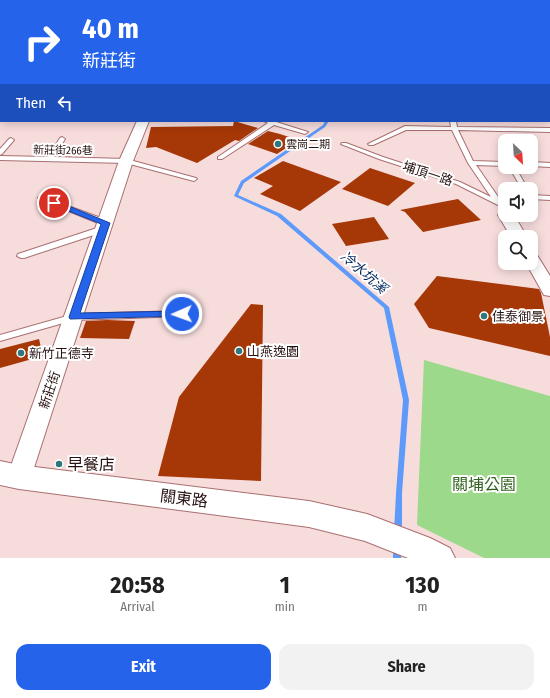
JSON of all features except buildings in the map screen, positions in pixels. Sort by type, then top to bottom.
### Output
[{"type":"street","name":"新莊街","points":[[10,475],[74,317],[126,161],[143,122]]},
{"type":"street","points":[[538,270],[550,291]]},
{"type":"street","name":"關東路","points":[[10,475],[309,514],[367,528],[429,553]]},
{"type":"lane","points":[[371,0],[383,0]]},
{"type":"lane","points":[[493,0],[498,0]]},
{"type":"lane","points":[[270,122],[305,132]]},
{"type":"lane","points":[[453,122],[454,129],[471,163],[498,200]]},
{"type":"lane","points":[[220,158],[274,123]]},
{"type":"lane","points":[[371,144],[405,128],[550,130]]},
{"type":"lane","points":[[50,160],[62,139]]},
{"type":"lane","points":[[0,153],[10,140]]},
{"type":"lane","name":"埔頂一路","points":[[344,144],[458,182],[498,203]]},
{"type":"lane","name":"新莊街266巷","points":[[0,158],[126,161],[194,179]]},
{"type":"lane","points":[[471,163],[498,164]]},
{"type":"lane","points":[[538,164],[550,165]]},
{"type":"lane","points":[[538,197],[550,198]]},
{"type":"lane","points":[[41,198],[104,226]]},
{"type":"lane","points":[[22,256],[104,226]]},
{"type":"lane","points":[[0,338],[74,317],[182,314]]},
{"type":"green space","name":"關埔公園","points":[[424,360],[550,396],[550,558],[484,558],[417,525]]},
{"type":"waterway","name":"冷水坑溪","points":[[326,122],[324,126],[242,182],[236,196],[279,215],[386,307],[406,400],[399,493],[398,532]]},
{"type":"waterway","name":"冷水坑溪","points":[[397,548],[397,558]]},
{"type":"place","name":"雲崗二期","points":[[278,144]]},
{"type":"place","name":"佳泰御景","points":[[484,316]]},
{"type":"place","name":"山燕逸園","points":[[239,351]]},
{"type":"place","name":"新竹正德寺","points":[[21,353]]},
{"type":"place","name":"早餐店","points":[[59,464]]},
{"type":"route","points":[[54,203],[106,223],[74,317],[182,314]]}]
